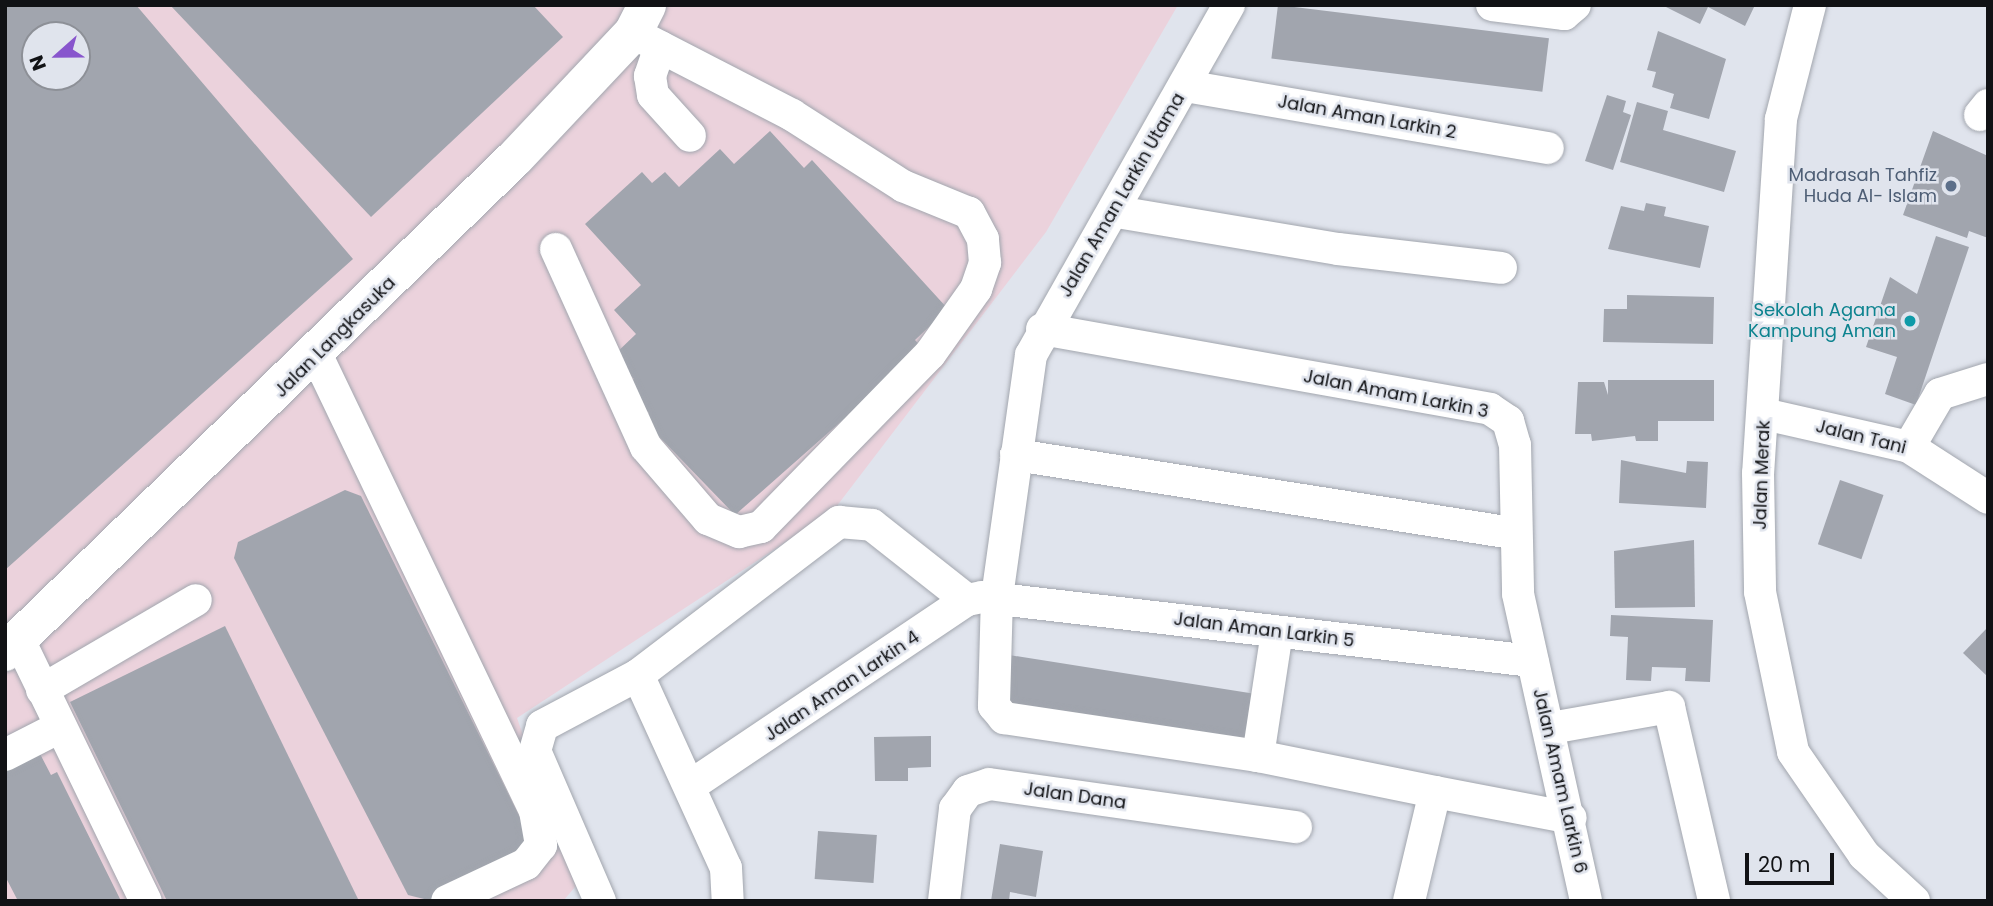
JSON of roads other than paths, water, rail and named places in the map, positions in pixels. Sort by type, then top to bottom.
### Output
[{"type":"main road","name":"Jalan Langkasuka","points":[[12,646],[317,356],[647,29]]},
{"type":"street","name":"Jalan Aman Larkin Utama","points":[[1228,5],[1117,212],[1042,329],[1031,355],[1016,455],[982,598],[997,714],[1258,756]]},
{"type":"street","points":[[1492,5],[1564,14],[1575,5]]},
{"type":"street","name":"Jalan Merak","points":[[1810,5],[1781,119],[1764,414],[1760,592],[1793,752],[1864,855],[1914,901]]},
{"type":"street","points":[[647,29],[653,95],[690,136]]},
{"type":"street","points":[[556,248],[646,447],[708,519],[739,531],[761,527],[930,354],[976,289],[985,263],[983,239],[968,213],[903,186],[647,29]]},
{"type":"street","name":"Jalan Aman Larkin 2","points":[[1185,86],[1548,148]]},
{"type":"street","points":[[1117,212],[1338,249],[1501,268]]},
{"type":"street","name":"Jalan Amam Larkin 3","points":[[1042,329],[1490,409],[1508,421],[1515,445],[1512,533],[1532,661]]},
{"type":"street","points":[[317,356],[535,811],[541,845],[526,864],[447,901]]},
{"type":"street","points":[[1909,447],[1940,394],[1988,379]]},
{"type":"street","name":"Jalan Tani","points":[[1764,414],[1909,447],[1988,498]]},
{"type":"street","points":[[1016,455],[1512,533]]},
{"type":"street","points":[[600,901],[534,743],[542,726],[638,675],[839,522],[872,525],[982,598]]},
{"type":"street","name":"Jalan Aman Larkin 5","points":[[982,598],[1532,661]]},
{"type":"street","name":"Jalan Aman Larkin 4","points":[[690,786],[982,598]]},
{"type":"street","points":[[42,690],[196,600]]},
{"type":"street","points":[[1277,632],[1258,756],[1571,818]]},
{"type":"street","points":[[12,646],[42,690],[146,901]]},
{"type":"street","name":"Jalan Amam Larkin 6","points":[[1532,661],[1551,728],[1586,901]]},
{"type":"street","points":[[638,675],[726,868],[728,901]]},
{"type":"street","points":[[1551,728],[1669,707],[1714,901]]},
{"type":"street","points":[[5,755],[60,727]]},
{"type":"street","name":"Jalan Dana","points":[[944,901],[955,809],[968,791],[989,784],[1296,827]]},
{"type":"street","points":[[1409,901],[1435,792]]},
{"type":"place","name":"Madrasah Tahfiz Huda Al- Islam","points":[[1951,186]]},
{"type":"place","name":"Sekolah Agama Kampung Aman","points":[[1910,321]]}]
